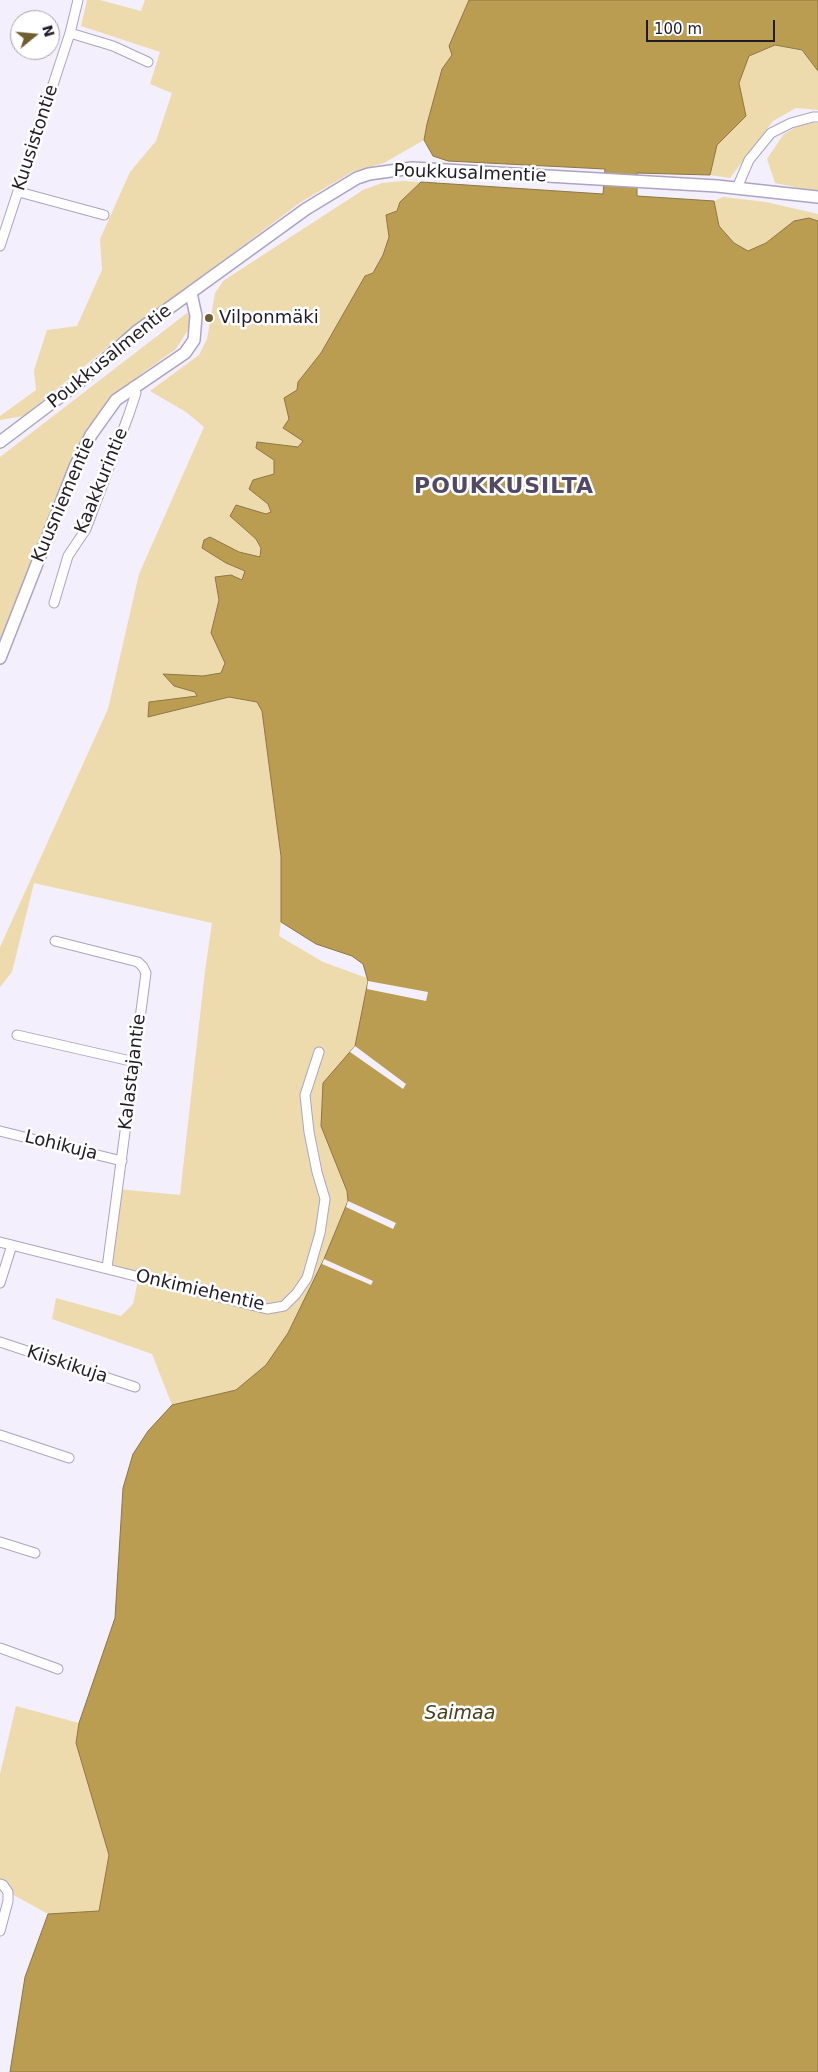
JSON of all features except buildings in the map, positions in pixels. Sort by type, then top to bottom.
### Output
[{"type":"street","name":"Kuusistontie","points":[[0,246],[70,32],[78,0]]},
{"type":"street","points":[[70,32],[113,46],[148,62]]},
{"type":"street","points":[[737,188],[749,160],[771,133],[791,123],[818,117]]},
{"type":"street","name":"Poukkusalmentie","points":[[0,442],[82,380],[136,332],[306,208],[352,181],[369,174],[412,168],[602,178],[737,188],[818,197]]},
{"type":"street","points":[[19,192],[104,215]]},
{"type":"street","name":"Kuusniementie","points":[[0,658],[75,467],[91,435],[116,400],[185,353],[194,340],[196,316],[191,292]]},
{"type":"street","name":"Kaakkurintie","points":[[54,603],[68,556],[86,529],[129,414],[136,393],[133,387]]},
{"type":"street","name":"Kalastajantie","points":[[55,941],[138,962],[144,967],[146,973],[107,1268]]},
{"type":"street","points":[[17,1035],[134,1062]]},
{"type":"street","name":"Onkimiehentie","points":[[0,1242],[268,1309],[284,1306],[296,1294],[307,1278],[320,1233],[325,1199],[308,1132],[305,1095],[319,1052]]},
{"type":"street","name":"Lohikuja","points":[[0,1131],[122,1161]]},
{"type":"street","points":[[0,1282],[12,1244]]},
{"type":"street","name":"Kiiskikuja","points":[[0,1342],[135,1387]]},
{"type":"street","points":[[0,1435],[68,1458]]},
{"type":"street","points":[[0,1542],[35,1553]]},
{"type":"street","points":[[0,1648],[58,1669]]},
{"type":"street","points":[[0,1884],[4,1885],[8,1892],[8,1901],[0,1931]]},
{"type":"shaded area","points":[[87,0],[100,0],[141,11],[145,0],[469,0],[449,46],[452,55],[442,69],[424,140],[384,163],[354,171],[301,202],[115,341],[24,416],[0,420],[0,416],[36,390],[34,370],[47,330],[77,326],[102,270],[100,239],[130,172],[156,141],[172,93],[150,84],[160,52],[81,26]]},
{"type":"shaded area","points":[[775,45],[802,51],[818,71],[818,110],[796,108],[773,121],[730,178],[710,175],[717,145],[746,116],[739,83],[749,56]]},
{"type":"shaded area","points":[[804,122],[818,123],[818,192],[775,183],[767,159],[783,135]]},
{"type":"shaded area","points":[[421,182],[400,202],[397,211],[386,215],[389,237],[383,255],[373,273],[365,276],[321,353],[298,382],[303,441],[298,447],[257,442],[256,448],[275,460],[274,474],[254,480],[249,489],[268,504],[271,513],[266,514],[236,505],[230,516],[256,539],[261,548],[260,558],[239,552],[210,537],[202,548],[226,563],[245,571],[243,580],[231,575],[215,577],[219,600],[211,633],[225,663],[222,673],[203,676],[164,674],[174,686],[195,692],[198,696],[150,702],[149,717],[229,697],[258,702],[262,711],[281,856],[281,922],[279,936],[323,962],[367,978],[368,981],[355,1046],[350,1052],[321,1126],[347,1191],[348,1201],[322,1264],[288,1333],[266,1365],[236,1390],[172,1405],[152,1354],[52,1319],[56,1298],[121,1316],[133,1304],[139,1276],[107,1268],[117,1189],[180,1195],[212,923],[34,883],[12,972],[0,987],[0,947],[108,709],[139,574],[204,427],[186,412],[150,391],[199,355],[207,339],[215,293],[223,281],[363,190],[382,183]]},
{"type":"shaded area","points":[[723,197],[766,202],[818,214],[818,221],[809,218],[794,221],[766,243],[748,251],[734,243],[719,226],[714,201]]},
{"type":"shaded area","points":[[187,313],[191,317],[188,330],[176,349],[141,374],[108,403],[0,658],[0,457]]},
{"type":"shaded area","points":[[16,1706],[79,1723],[76,1743],[109,1855],[99,1911],[48,1914],[8,1892],[0,1884],[0,1774]]},
{"type":"water","name":"Saimaa","points":[[469,0],[818,0],[818,71],[802,50],[775,45],[749,56],[739,83],[746,116],[717,145],[710,175],[637,173],[637,196],[714,201],[719,226],[734,243],[748,251],[766,243],[794,221],[809,218],[818,221],[818,2072],[10,2072],[25,1977],[48,1914],[99,1911],[109,1855],[76,1743],[79,1723],[115,1618],[123,1488],[133,1454],[148,1431],[172,1405],[236,1390],[266,1365],[288,1333],[324,1259],[348,1201],[347,1191],[321,1126],[323,1083],[355,1046],[368,981],[363,964],[352,956],[316,944],[281,922],[281,856],[262,711],[257,702],[229,697],[148,717],[149,702],[197,696],[195,692],[174,686],[163,674],[203,676],[221,673],[225,663],[211,633],[219,600],[215,577],[231,575],[242,580],[245,571],[226,563],[202,548],[204,540],[210,537],[239,552],[260,557],[261,548],[256,539],[230,516],[236,505],[266,514],[271,512],[268,504],[249,489],[253,480],[274,474],[274,460],[256,448],[257,442],[298,447],[303,441],[283,428],[289,419],[284,398],[297,390],[298,382],[321,353],[365,276],[373,273],[383,255],[389,237],[386,215],[397,211],[400,202],[421,182],[603,194],[605,169],[448,161],[433,156],[424,140],[427,124],[442,69],[452,55],[449,46]]},
{"type":"pier","points":[[368,981],[428,992],[426,1001],[367,989]]},
{"type":"pier","points":[[355,1046],[406,1084],[403,1089],[350,1052]]},
{"type":"pier","points":[[348,1201],[396,1223],[393,1229],[346,1207]]},
{"type":"pier","points":[[324,1259],[373,1281],[371,1285],[322,1264]]},
{"type":"place","name":"Vilponmäki","points":[[209,318]]},
{"type":"district","name":"POUKKUSILTA","points":[[504,487]]}]
